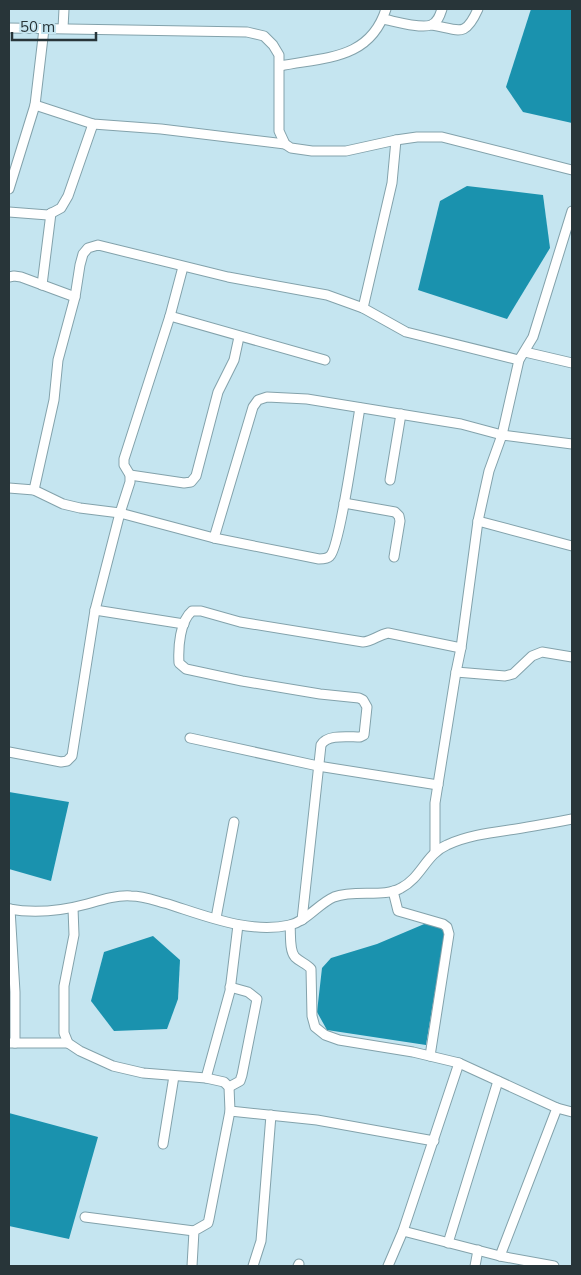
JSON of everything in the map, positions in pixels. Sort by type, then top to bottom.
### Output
[{"type":"street","points":[[63,28],[64,9]]},
{"type":"street","points":[[280,66],[346,53],[361,47],[371,38],[383,19],[386,9]]},
{"type":"street","points":[[432,25],[439,19],[442,9]]},
{"type":"street","points":[[383,19],[460,30],[467,28],[478,9]]},
{"type":"street","points":[[9,28],[246,32],[264,36],[273,44],[279,55],[280,131],[285,144]]},
{"type":"street","points":[[9,189],[36,105],[44,29]]},
{"type":"street","points":[[36,105],[93,124],[160,129],[285,144],[291,148],[312,151],[346,152],[396,140],[442,136],[572,170]]},
{"type":"street","points":[[9,212],[48,215],[61,208],[68,196],[93,124]]},
{"type":"street","points":[[362,308],[392,183],[396,140]]},
{"type":"street","points":[[435,852],[435,803],[461,648],[478,521],[489,471],[502,435],[519,360],[533,337],[572,211]]},
{"type":"street","points":[[42,285],[51,214]]},
{"type":"street","points":[[34,490],[54,400],[58,360],[75,297],[80,265],[88,248],[98,245],[228,277],[318,293],[362,308],[406,332],[519,360]]},
{"type":"street","points":[[9,752],[61,762],[72,756],[95,610],[130,482],[130,475],[124,465],[124,459],[170,316],[183,267]]},
{"type":"street","points":[[9,277],[21,277],[75,297]]},
{"type":"street","points":[[170,316],[325,360]]},
{"type":"street","points":[[130,475],[184,483],[191,482],[196,476],[218,392],[234,360],[239,337]]},
{"type":"street","points":[[525,352],[572,363]]},
{"type":"street","points":[[214,538],[252,408],[258,400],[267,397],[297,399],[401,414],[461,424],[502,435],[572,444]]},
{"type":"street","points":[[9,488],[34,490],[63,504],[120,513],[214,538],[319,559],[325,558],[330,556],[334,548],[344,503],[360,408]]},
{"type":"street","points":[[390,480],[401,414]]},
{"type":"street","points":[[344,503],[395,512],[399,516],[400,521],[394,557]]},
{"type":"street","points":[[478,521],[572,546]]},
{"type":"street","points":[[95,610],[184,624]]},
{"type":"street","points":[[302,920],[311,848],[318,766],[323,741],[328,738],[360,737],[364,735],[367,707],[363,700],[359,698],[310,693],[186,669],[179,663],[178,652],[187,615],[192,610],[201,611],[240,622],[338,638],[369,641],[380,634],[388,633],[461,648]]},
{"type":"street","points":[[456,672],[505,676],[513,674],[532,656],[542,652],[572,657]]},
{"type":"street","points":[[190,738],[318,766],[438,785]]},
{"type":"street","points":[[68,1042],[12,1043],[15,992],[9,909],[40,912],[73,908],[112,898],[133,896],[154,900],[238,925],[264,927],[290,925],[302,920],[320,905],[334,897],[349,893],[400,889],[413,880],[435,852],[454,842],[481,834],[572,819]]},
{"type":"street","points":[[216,918],[234,822]]},
{"type":"street","points":[[393,891],[398,911],[443,924],[447,927],[449,934],[430,1056]]},
{"type":"street","points":[[73,908],[74,935],[64,986],[64,1033],[68,1042],[80,1051],[113,1066],[143,1073],[206,1078],[224,1082],[230,1087]]},
{"type":"street","points":[[206,1078],[230,987],[238,925]]},
{"type":"street","points":[[290,925],[294,955],[297,959],[307,964],[311,970],[312,1016],[315,1027],[325,1035],[339,1040],[430,1056],[458,1063],[557,1108],[572,1112]]},
{"type":"street","points":[[230,987],[248,992],[256,999],[242,1075],[240,1081],[230,1087]]},
{"type":"street","points":[[388,1266],[403,1231],[458,1063]]},
{"type":"street","points":[[163,1144],[174,1076]]},
{"type":"street","points":[[448,1243],[498,1081]]},
{"type":"street","points":[[85,1217],[194,1231],[208,1223],[230,1111],[230,1087]]},
{"type":"street","points":[[500,1256],[557,1108]]},
{"type":"street","points":[[230,1111],[317,1120],[434,1141]]},
{"type":"street","points":[[253,1266],[261,1241],[271,1115]]},
{"type":"street","points":[[192,1266],[194,1231]]},
{"type":"street","points":[[403,1231],[500,1256],[554,1266]]},
{"type":"street","points":[[475,1266],[478,1250]]},
{"type":"water","points":[[531,9],[572,9],[572,123],[523,112],[506,87]]},
{"type":"water","points":[[467,186],[543,195],[550,248],[507,319],[418,290],[440,201]]},
{"type":"water","points":[[9,792],[69,802],[51,881],[9,869]]},
{"type":"water","points":[[429,922],[445,931],[426,1045],[327,1030],[317,1012],[322,968],[331,958],[377,944]]},
{"type":"water","points":[[153,936],[180,960],[178,999],[167,1029],[114,1031],[91,1001],[104,952]]},
{"type":"water","points":[[9,1113],[98,1137],[69,1239],[9,1226]]}]
